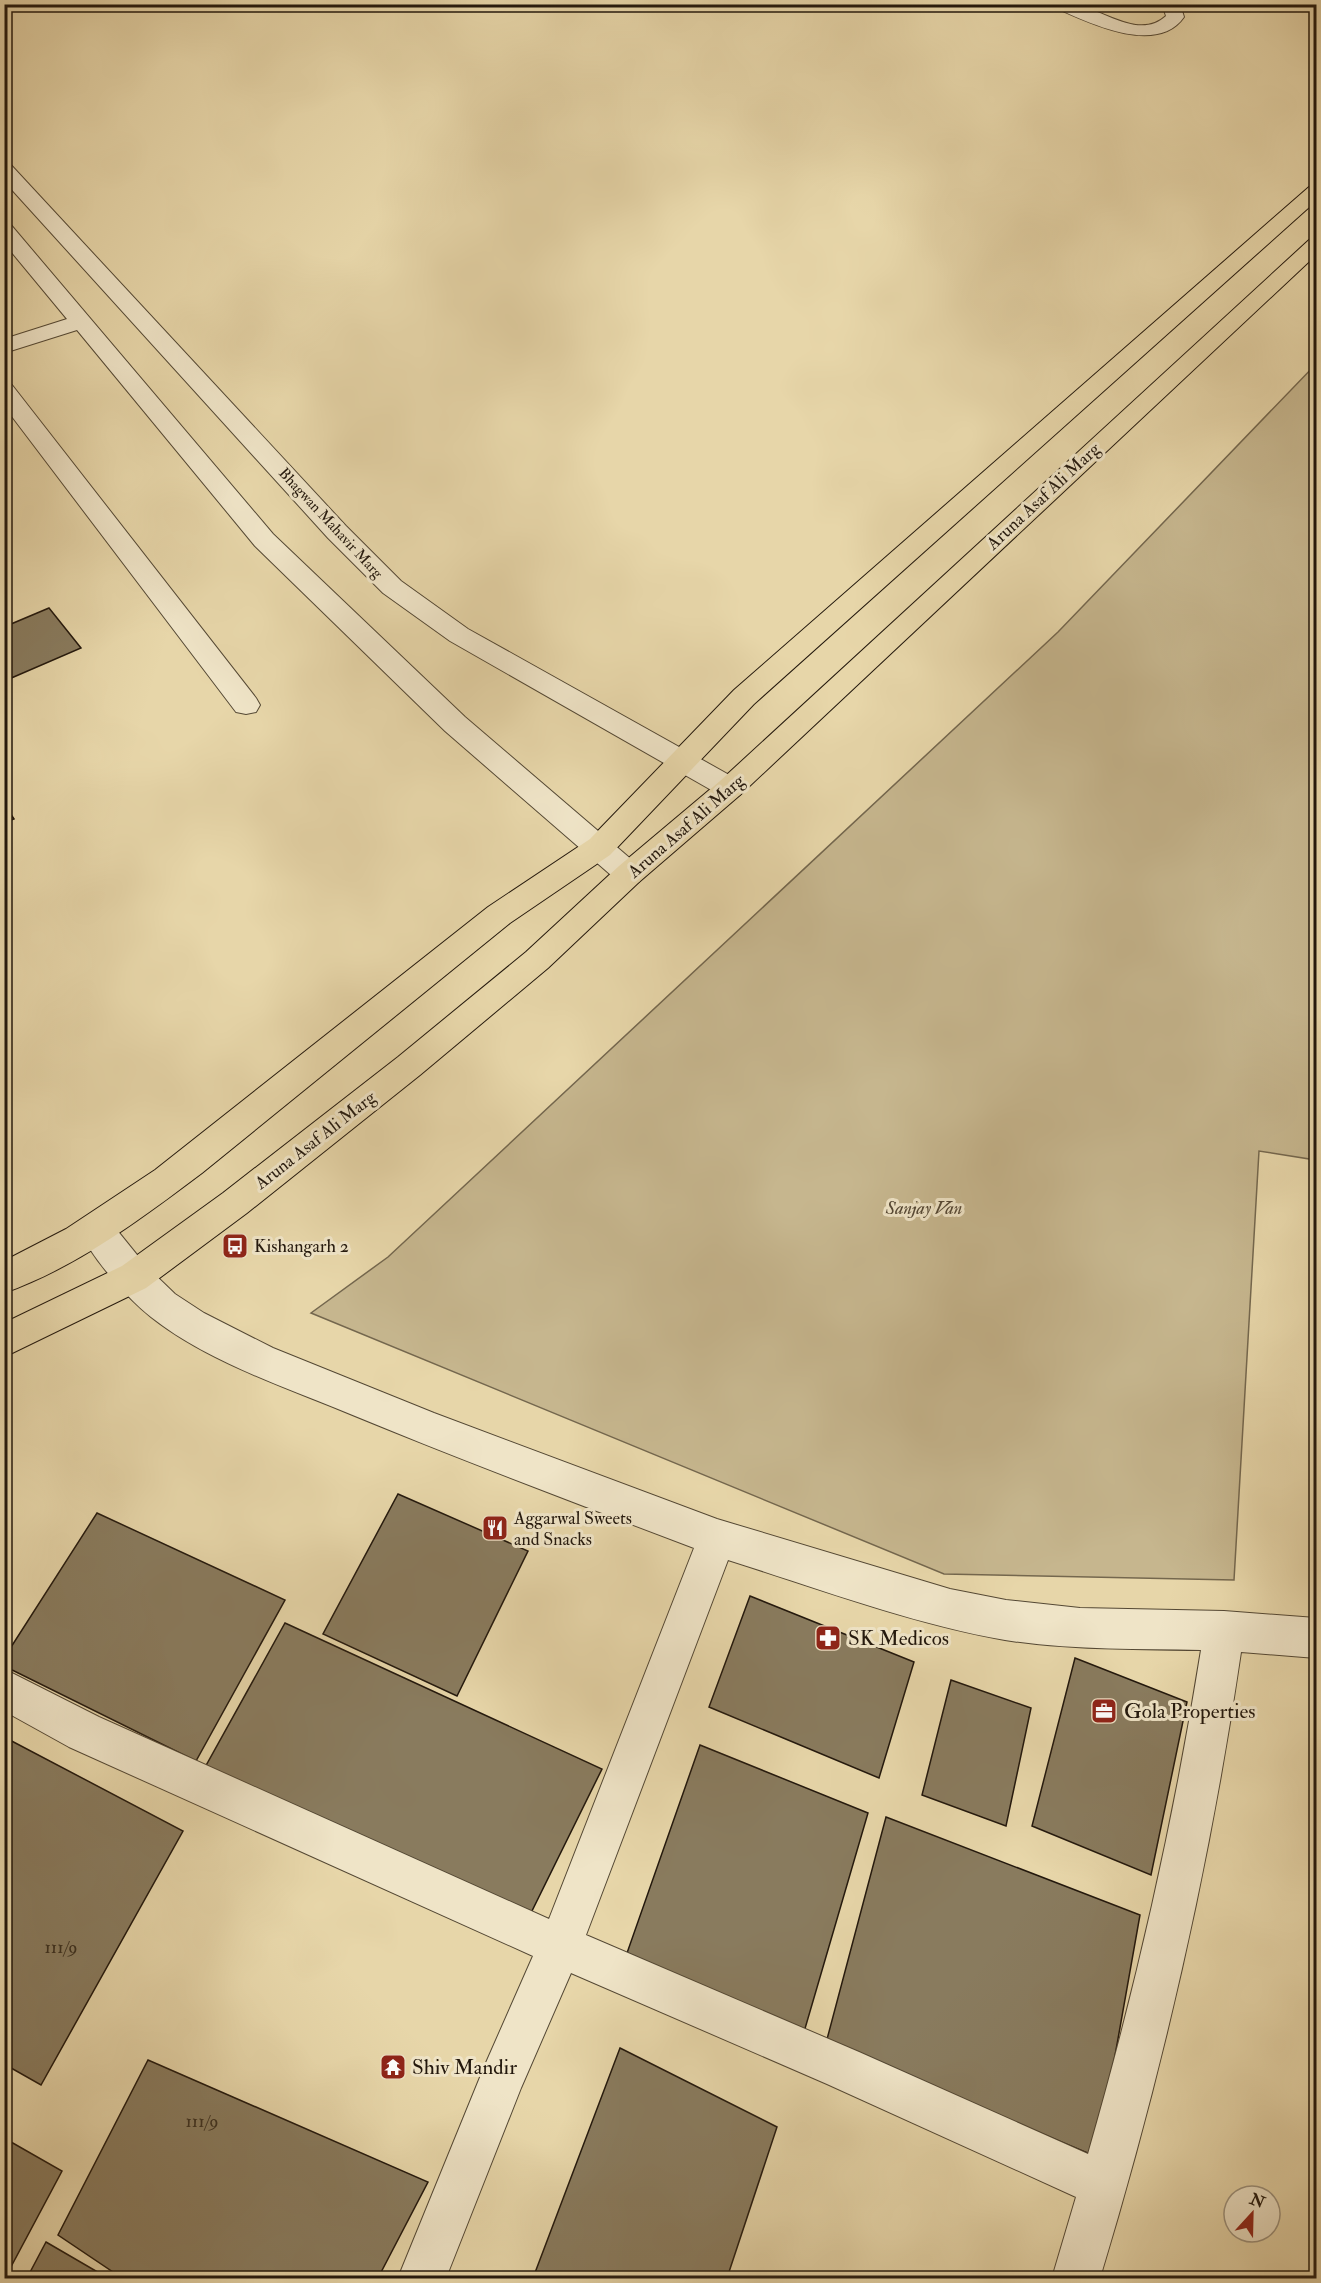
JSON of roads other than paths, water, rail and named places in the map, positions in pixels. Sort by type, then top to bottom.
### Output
[{"type":"main road","points":[[4,1278],[44,1260],[96,1230],[190,1163],[499,915],[600,847],[681,760],[753,689],[1317,191]]},
{"type":"main road","name":"Aruna Asaf Ali Marg","points":[[4,1341],[134,1277],[235,1203],[409,1066],[537,960],[629,874],[730,788],[1317,244]]},
{"type":"street","points":[[1062,4],[1106,23],[1146,29],[1171,23],[1175,17],[1171,4]]},
{"type":"street","name":"Bhagwan Mahavir Marg","points":[[4,169],[337,532],[392,587],[459,636],[730,788]]},
{"type":"street","points":[[50,219],[7,232],[264,540],[455,724],[629,874]]},
{"type":"street","points":[[4,346],[82,321]]},
{"type":"street","points":[[4,390],[246,705]]},
{"type":"street","points":[[96,1230],[134,1277],[162,1305],[191,1324],[260,1360],[429,1429],[717,1538],[951,1609],[1006,1620],[1080,1628],[1224,1631],[1317,1638]]},
{"type":"street","points":[[422,2278],[501,2081],[560,1946],[717,1538]]},
{"type":"street","points":[[1076,2278],[1104,2185],[1165,1950],[1203,1767],[1224,1631]]},
{"type":"street","points":[[4,1689],[84,1732],[560,1946],[843,2068],[1104,2185]]},
{"type":"place","name":"Kishangarh 2","points":[[235,1246]]},
{"type":"place","name":"Aggarwal Sweets and Snacks","points":[[495,1528]]},
{"type":"place","name":"SK Medicos","points":[[828,1638]]},
{"type":"place","name":"Gola Properties","points":[[1104,1711]]},
{"type":"place","name":"Shiv Mandir","points":[[393,2067]]},
{"type":"park label","name":"Sanjay Van","points":[[924,1208]]}]
